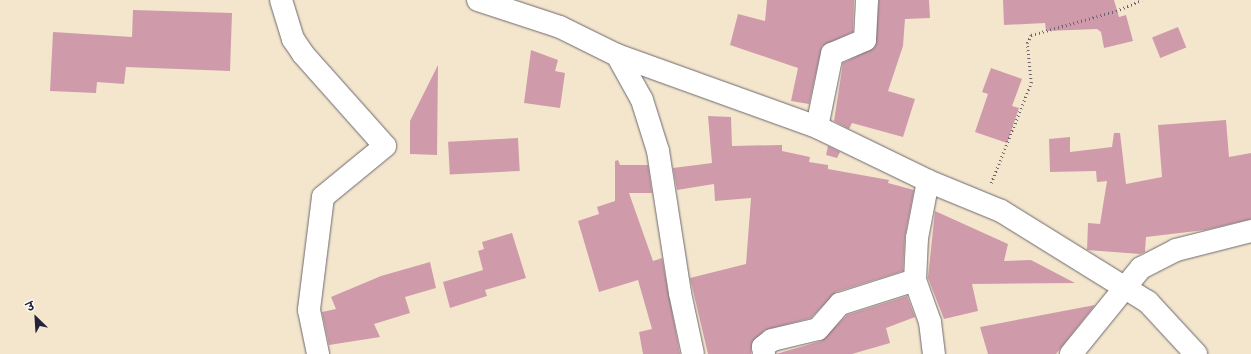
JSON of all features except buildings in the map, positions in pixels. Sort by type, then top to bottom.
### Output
[{"type":"street","points":[[281,0],[293,39],[303,54],[386,146],[324,198],[309,310],[318,354]]},
{"type":"street","points":[[478,0],[560,27],[617,55],[817,127],[928,181],[982,203],[1127,288],[1148,302],[1196,354]]},
{"type":"street","points":[[817,127],[832,54],[865,40],[867,0]]},
{"type":"street","points":[[617,55],[642,100],[658,151],[680,293],[693,354]]},
{"type":"street","points":[[928,181],[917,238],[915,280],[930,322],[934,354]]},
{"type":"street","points":[[1071,354],[1127,288],[1141,268],[1176,250],[1251,231]]},
{"type":"street","points":[[764,354],[763,346],[772,340],[818,329],[840,304],[915,280]]},
{"type":"path","points":[[982,203],[1031,82],[1027,43],[1031,35],[1142,0]]}]
